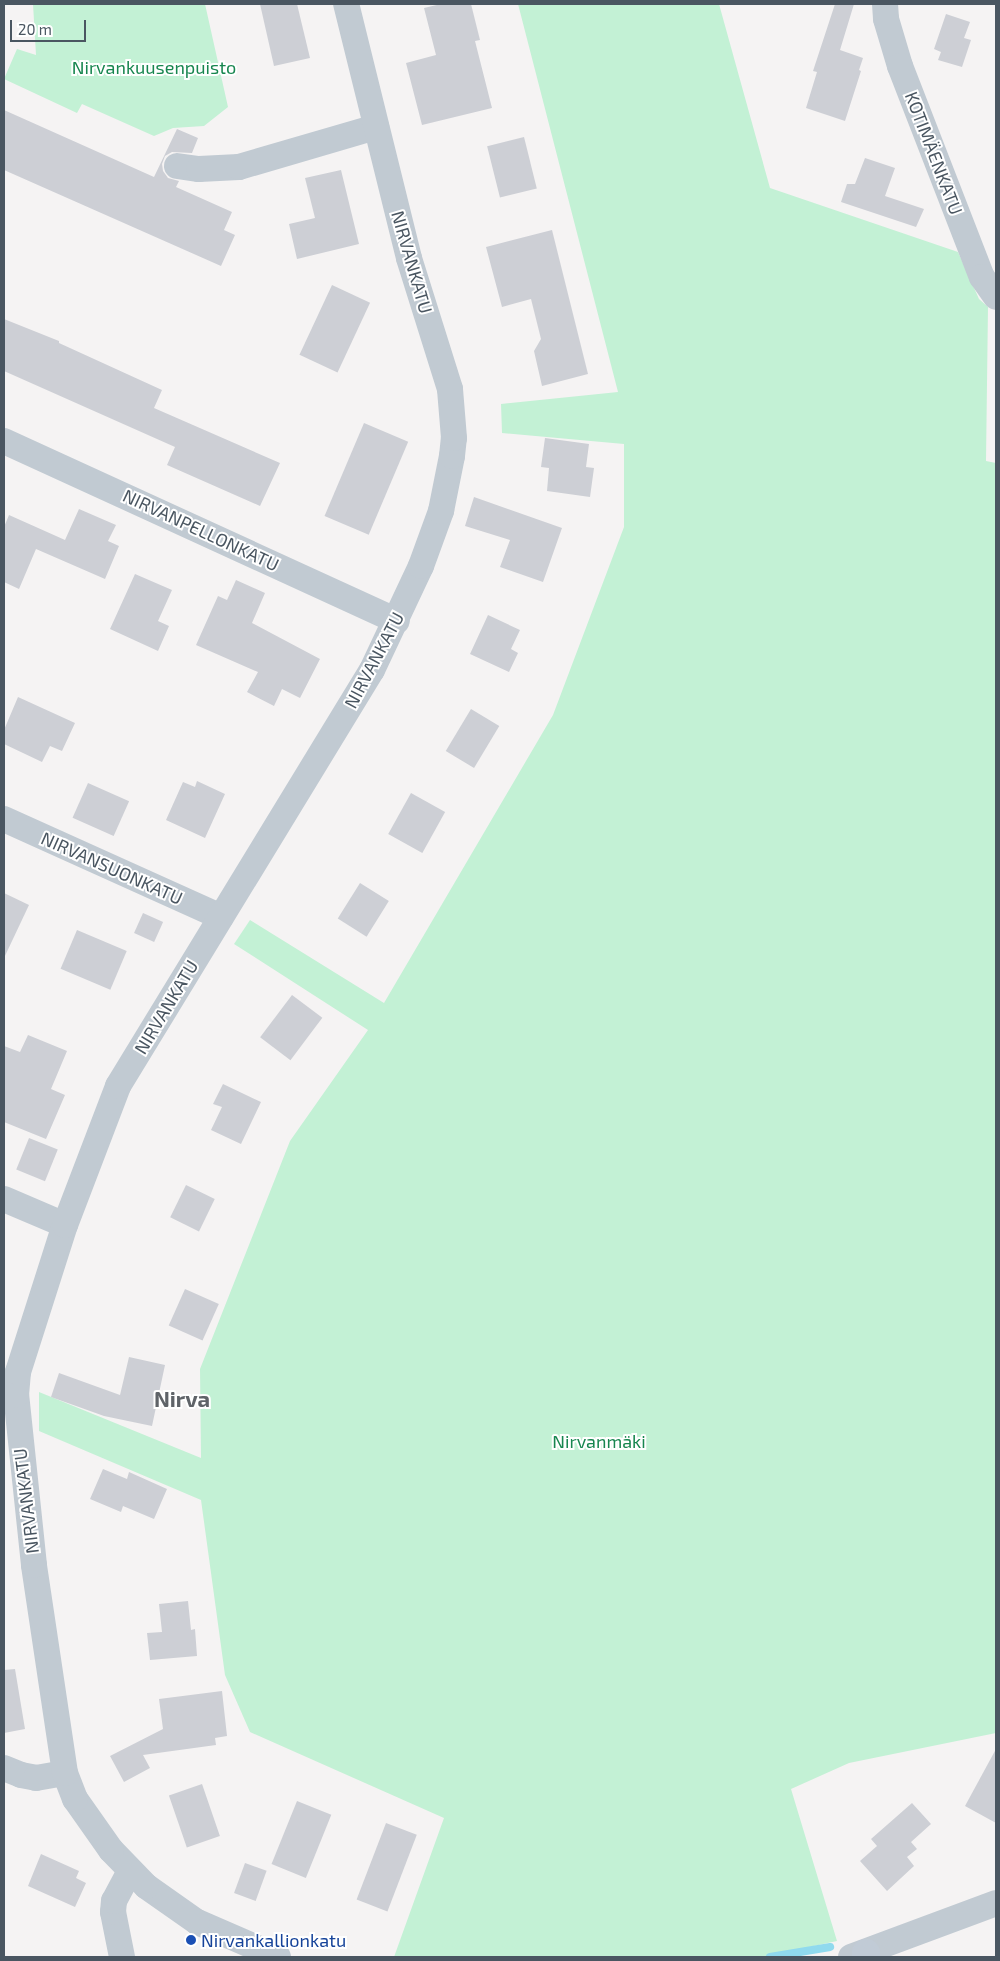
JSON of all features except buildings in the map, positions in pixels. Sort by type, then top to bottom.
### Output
[{"type":"street","name":"NIRVANKATU","points":[[278,1957],[197,1922],[159,1896],[130,1870],[81,1810],[64,1773],[10,1393],[65,1224],[118,1086],[372,670],[397,621],[438,521],[454,438],[448,377],[409,258],[346,4]]},
{"type":"street","name":"KOTIMÄENKATU","points":[[885,4],[886,19],[900,66],[982,277],[996,296]]},
{"type":"street","points":[[176,166],[199,169],[239,167],[376,128]]},
{"type":"street","name":"NIRVANPELLONKATU","points":[[4,441],[397,621]]},
{"type":"street","name":"NIRVANSUONKATU","points":[[4,819],[220,917]]},
{"type":"street","points":[[4,1199],[65,1224]]},
{"type":"street","points":[[4,1768],[21,1776],[36,1778],[64,1773]]},
{"type":"street","points":[[122,1957],[113,1912],[114,1901],[130,1870]]},
{"type":"street","points":[[861,1956],[996,1903]]},
{"type":"green space","name":"Nirvankuusenpuisto","points":[[33,4],[205,4],[228,107],[204,126],[173,128],[154,136],[82,104],[77,113],[4,79],[17,49],[36,55]]},
{"type":"green space","name":"Nirvanmäki","points":[[518,4],[719,4],[770,188],[958,252],[979,299],[988,307],[986,461],[996,463],[996,1733],[849,1763],[791,1789],[837,1941],[763,1957],[394,1957],[444,1818],[250,1732],[225,1675],[201,1500],[39,1431],[39,1392],[201,1458],[200,1369],[290,1141],[368,1030],[234,944],[250,920],[384,1003],[553,715],[624,527],[624,444],[502,433],[501,404],[618,392]]},
{"type":"waterway","points":[[770,1957],[830,1947]]},
{"type":"place","name":"Nirvankallionkatu","points":[[191,1940]]},
{"type":"district","name":"Nirva","points":[[182,1399]]}]
